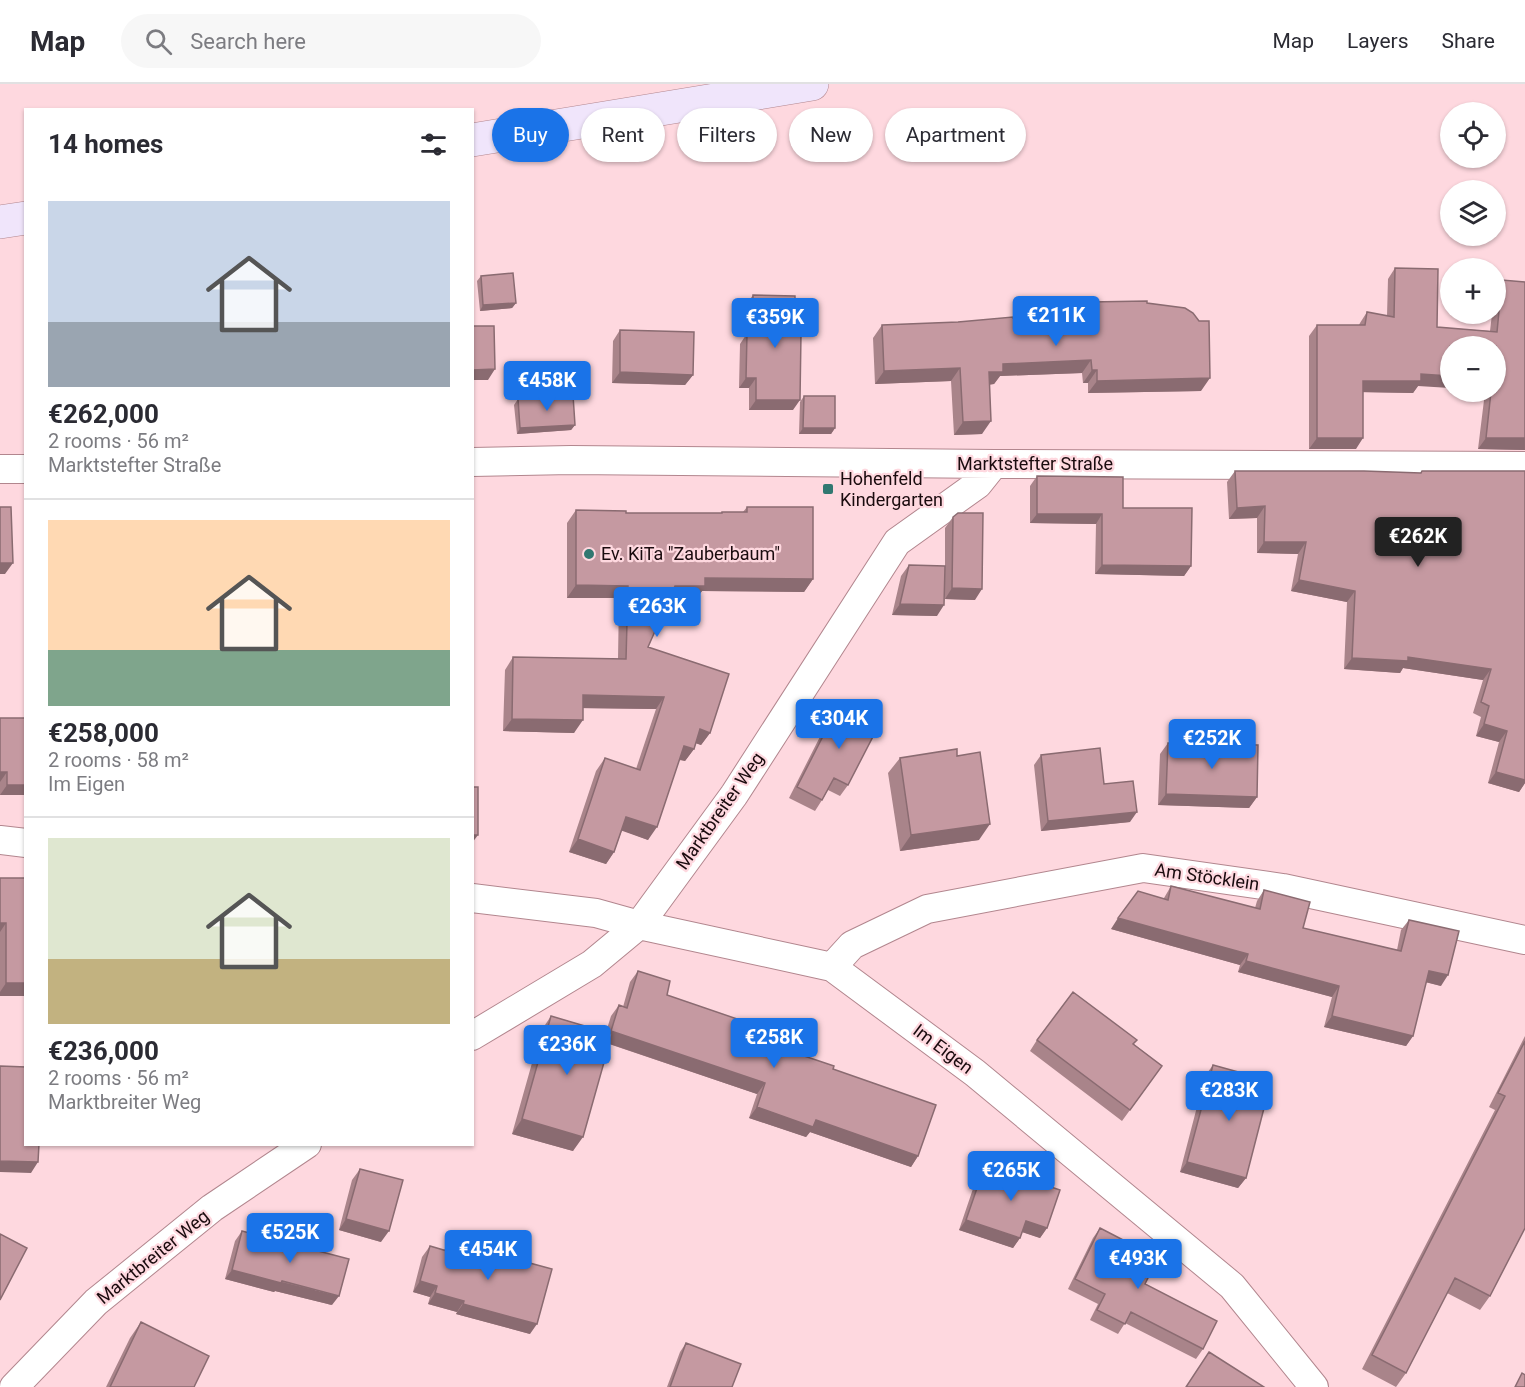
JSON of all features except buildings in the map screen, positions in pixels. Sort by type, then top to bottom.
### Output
[{"type":"main road","points":[[474,140],[812,84]]},
{"type":"main road","points":[[0,222],[24,218]]},
{"type":"street","name":"Marktstefter Straße","points":[[474,462],[571,460],[1525,466]]},
{"type":"street","name":"Marktbreiter Weg","points":[[474,1035],[592,964],[639,925],[734,795],[897,542],[978,484],[994,464]]},
{"type":"street","points":[[0,469],[24,469]]},
{"type":"street","points":[[0,840],[24,843]]},
{"type":"street","name":"Am Stöcklein","points":[[832,967],[852,945],[927,909],[1143,868],[1283,888],[1525,940]]},
{"type":"street","name":"Im Eigen","points":[[474,898],[596,913],[639,925],[832,967],[975,1073],[1232,1286],[1314,1387]]},
{"type":"street","name":"Marktbreiter Weg","points":[[14,1387],[96,1302],[212,1208],[304,1146]]},
{"type":"place","name":"Hohenfeld Kindergarten","points":[[828,489]]},
{"type":"place","name":"Ev. KiTa \"Zauberbaum\"","points":[[589,554]]}]
